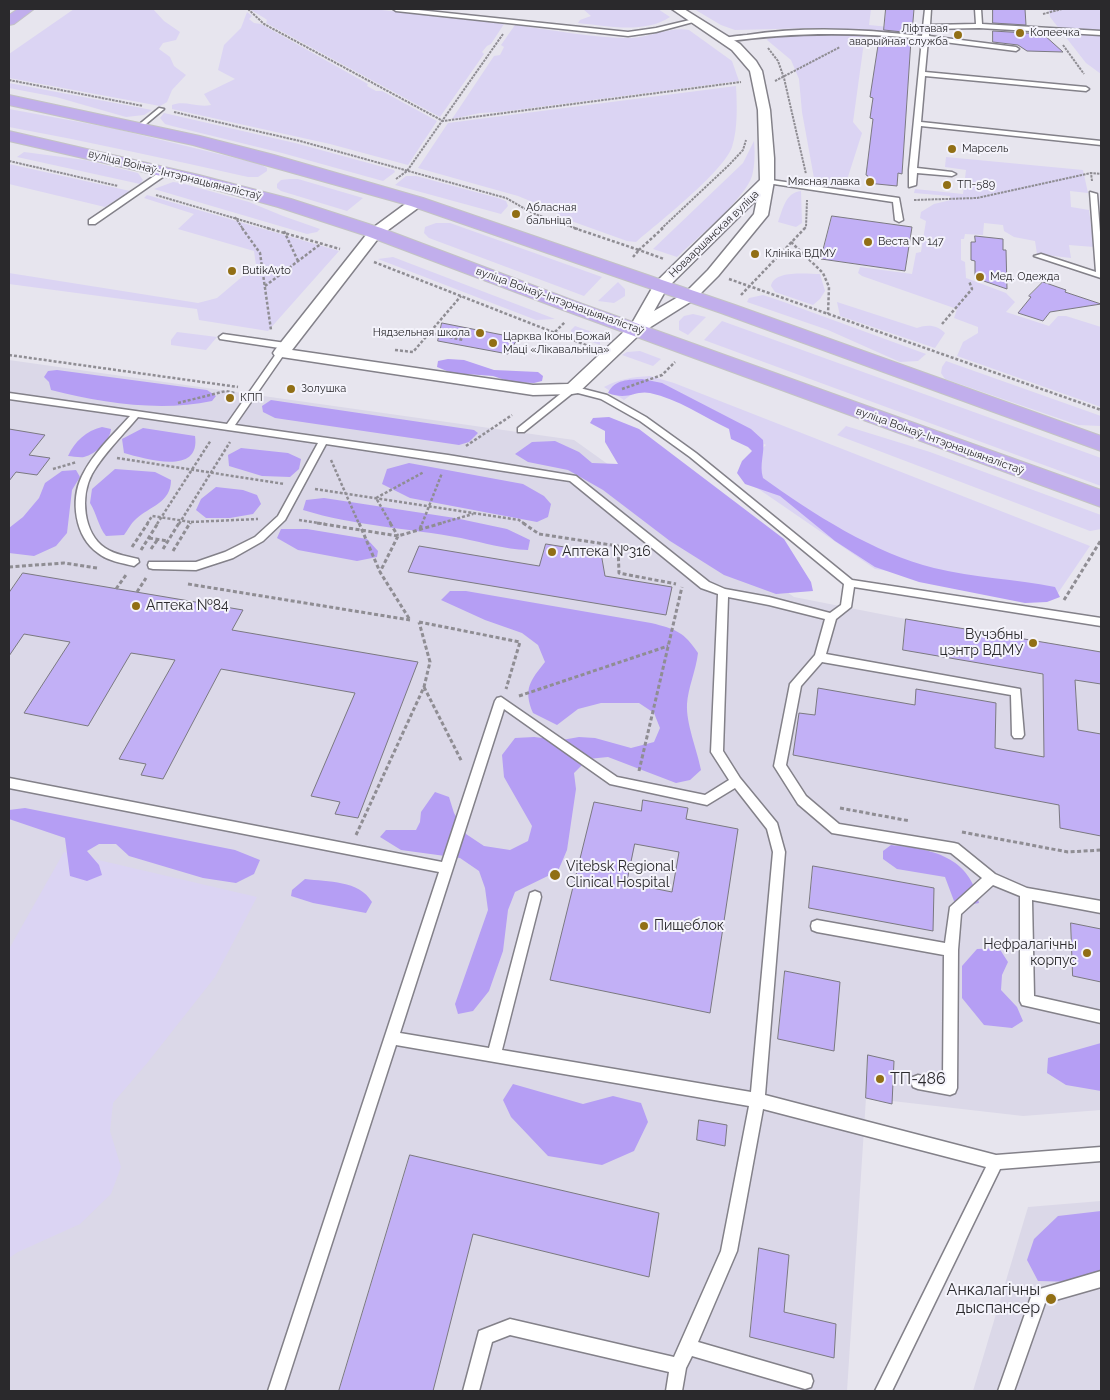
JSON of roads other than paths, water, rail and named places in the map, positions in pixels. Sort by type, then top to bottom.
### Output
[{"type":"main road","points":[[9,21],[27,9]]},
{"type":"main road","name":"вуліца Воінаў-Інтэрнацыяналістаў","points":[[9,100],[138,128],[270,179],[375,232],[577,310],[636,329],[1101,499]]},
{"type":"main road","name":"вуліца Воінаў-Інтэрнацыяналістаў","points":[[9,136],[227,187],[270,179]]},
{"type":"main road","points":[[270,179],[290,172],[308,170],[417,202],[690,296],[1101,443]]},
{"type":"street","name":"Новааршанская вуліца","points":[[636,329],[690,296],[713,273],[761,214],[768,182],[764,110],[756,71],[746,57],[677,9]]},
{"type":"street","name":"Новааршанская вуліца","points":[[636,329],[660,286],[768,182]]},
{"type":"street","points":[[417,202],[375,232],[283,349],[533,390],[572,389],[636,329]]},
{"type":"lane","points":[[396,9],[628,34],[694,21]]},
{"type":"lane","points":[[912,185],[928,9]]},
{"type":"lane","points":[[978,9],[979,26]]},
{"type":"lane","points":[[925,27],[979,26],[1101,33]]},
{"type":"lane","points":[[724,40],[757,33],[814,30],[924,38],[1016,49]]},
{"type":"lane","points":[[921,74],[1086,89]]},
{"type":"lane","points":[[138,128],[161,110]]},
{"type":"lane","points":[[917,124],[1101,143]]},
{"type":"lane","points":[[913,170],[952,174]]},
{"type":"lane","points":[[92,222],[166,172]]},
{"type":"lane","points":[[768,182],[896,200],[899,220]]},
{"type":"lane","points":[[1038,256],[1101,276],[1093,194]]},
{"type":"lane","points":[[223,337],[283,349],[229,427]]},
{"type":"lane","points":[[521,430],[572,389],[604,397],[643,419],[693,454],[849,583],[1101,622]]},
{"type":"lane","points":[[9,396],[448,458],[573,478],[705,584],[723,592],[769,601],[830,617]]},
{"type":"lane","points":[[128,561],[99,549],[84,528],[80,502],[86,477],[136,414]]},
{"type":"lane","points":[[158,566],[196,566],[229,555],[259,539],[282,518],[323,441]]},
{"type":"lane","points":[[849,583],[846,607],[830,617],[820,657],[796,684],[780,766],[802,800],[836,829],[954,848],[991,878],[1026,894],[1101,907]]},
{"type":"lane","points":[[674,1391],[678,1366],[729,1251],[757,1100],[779,852],[772,827],[736,782],[717,752],[723,592]]},
{"type":"lane","points":[[820,657],[1016,692],[1018,735]]},
{"type":"lane","points":[[276,1391],[502,701],[614,781],[707,800],[736,782]]},
{"type":"lane","points":[[9,783],[448,868]]},
{"type":"lane","points":[[918,1082],[950,1088],[951,950],[955,911],[991,878]]},
{"type":"lane","points":[[1026,894],[1027,1001],[1101,1017]]},
{"type":"lane","points":[[494,1056],[535,897]]},
{"type":"lane","points":[[817,926],[951,950]]},
{"type":"lane","points":[[391,1038],[757,1100],[996,1162],[1101,1154]]},
{"type":"lane","points":[[883,1391],[996,1162]]},
{"type":"lane","points":[[1006,1391],[1039,1297],[1101,1279]]},
{"type":"lane","points":[[471,1391],[485,1337],[510,1326],[678,1366]]},
{"type":"lane","points":[[688,1347],[805,1381]]},
{"type":"place","name":"Копеечка","points":[[1020,33]]},
{"type":"place","name":"Ліфтавая аварыйная служба","points":[[958,35]]},
{"type":"place","name":"Марсель","points":[[952,149]]},
{"type":"place","name":"Мясная лавка","points":[[870,182]]},
{"type":"place","name":"ТП-589","points":[[947,185]]},
{"type":"place","name":"Абласная бальніца","points":[[516,214]]},
{"type":"place","name":"Веста № 147","points":[[868,242]]},
{"type":"place","name":"Клініка ВДМУ","points":[[755,254]]},
{"type":"place","name":"ButikAvto","points":[[232,271]]},
{"type":"place","name":"Мед. Одежда","points":[[980,277]]},
{"type":"place","name":"Нядзельная школа","points":[[480,333]]},
{"type":"place","name":"Царква Іконы Божай Маці «Лікавальніца»","points":[[493,343]]},
{"type":"place","name":"Золушка","points":[[291,389]]},
{"type":"place","name":"КПП","points":[[230,398]]},
{"type":"place","name":"Аптека №316","points":[[552,552]]},
{"type":"place","name":"Аптека №84","points":[[136,606]]},
{"type":"place","name":"Вучэбны цэнтр ВДМУ","points":[[1033,643]]},
{"type":"place","name":"Vitebsk Regional Clinical Hospital","points":[[555,875]]},
{"type":"place","name":"Пищеблок","points":[[644,926]]},
{"type":"place","name":"Нефралагічны корпус","points":[[1087,953]]},
{"type":"place","name":"ТП-486","points":[[880,1079]]},
{"type":"place","name":"Анкалагічны дыспансер","points":[[1051,1299]]}]
